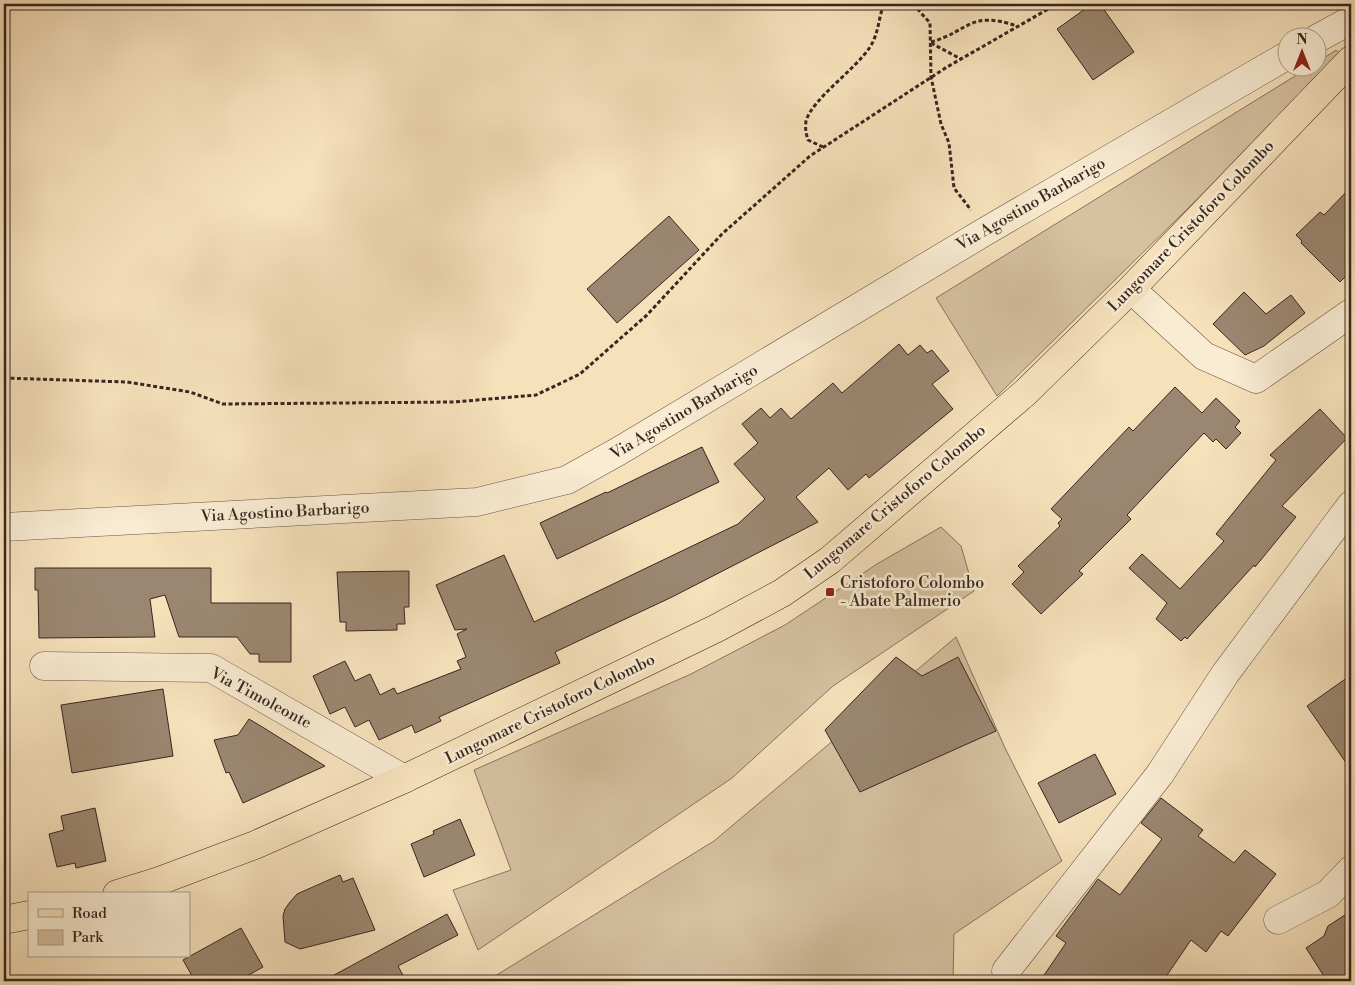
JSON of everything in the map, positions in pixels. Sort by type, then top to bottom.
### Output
[{"type":"main road","name":"Lungomare Cristoforo Colombo","points":[[124,892],[159,882],[255,845],[404,779],[717,628],[782,593],[830,560],[985,429],[1131,289],[1351,60]]},
{"type":"main road","points":[[4,920],[28,915]]},
{"type":"street","points":[[1328,33],[1351,20]]},
{"type":"street","name":"Via Agostino Barbarigo","points":[[4,527],[477,502],[567,480],[619,451],[986,231],[1278,61]]},
{"type":"street","points":[[1131,289],[1204,356],[1256,379],[1351,313]]},
{"type":"street","points":[[1006,971],[1160,774],[1226,674],[1351,505]]},
{"type":"street","name":"Via Timoleonte","points":[[44,666],[211,668],[404,779]]},
{"type":"street","points":[[1278,920],[1328,894],[1351,870]]},
{"type":"path","points":[[823,147],[808,140],[805,131],[807,119],[817,104],[868,50],[877,36],[884,4]]},
{"type":"path","points":[[913,4],[930,23],[931,77],[941,124],[949,143],[954,188],[986,231]]},
{"type":"path","points":[[4,378],[127,382],[190,392],[223,404],[454,402],[536,395],[580,374],[647,315],[722,234],[810,156],[931,77],[1057,4]]},
{"type":"path","points":[[930,42],[976,21],[990,20],[1018,26]]},
{"type":"path","points":[[930,42],[961,59]]},
{"type":"green space","points":[[1336,50],[1343,56],[1328,71],[1328,55]]},
{"type":"green space","points":[[1292,78],[1321,78],[997,396],[936,298]]},
{"type":"green space","points":[[941,527],[961,546],[974,591],[833,686],[732,778],[478,950],[453,890],[511,870],[474,770],[691,674],[785,625],[877,564]]},
{"type":"green space","points":[[956,637],[1005,748],[1062,861],[954,934],[953,981],[487,981],[714,841]]},
{"type":"building","points":[[1092,4],[1100,4],[1134,52],[1093,80],[1057,29]]},
{"type":"building","points":[[1351,187],[1351,271],[1340,282],[1301,243],[1302,241],[1296,235],[1320,212],[1324,215]]},
{"type":"building","points":[[669,216],[699,250],[617,323],[587,289]]},
{"type":"building","points":[[1244,292],[1266,314],[1291,295],[1305,313],[1264,346],[1245,355],[1213,324]]},
{"type":"building","points":[[899,344],[908,355],[920,345],[927,353],[932,350],[949,371],[932,384],[953,409],[869,478],[866,474],[848,490],[829,468],[796,497],[818,522],[672,597],[555,652],[560,663],[439,717],[441,721],[415,733],[412,725],[379,740],[369,720],[355,727],[345,707],[330,714],[313,676],[345,661],[355,681],[370,674],[380,695],[394,688],[397,694],[461,669],[457,661],[466,657],[457,634],[467,629],[455,630],[436,585],[504,555],[534,622],[738,524],[765,499],[734,464],[758,443],[742,424],[761,408],[770,418],[781,408],[791,419],[833,383],[842,393]]},
{"type":"building","points":[[1175,387],[1202,413],[1216,398],[1240,421],[1235,427],[1241,433],[1226,449],[1216,439],[1213,442],[1204,433],[1127,515],[1131,519],[1079,571],[1083,574],[1041,614],[1012,584],[1024,572],[1018,566],[1060,526],[1058,523],[1062,519],[1051,509],[1129,427],[1133,431]]},
{"type":"building","points":[[1320,409],[1347,438],[1282,506],[1296,517],[1255,567],[1254,565],[1187,639],[1185,637],[1181,641],[1156,619],[1167,603],[1129,568],[1142,554],[1180,589],[1224,541],[1216,534],[1276,460],[1270,455]]},
{"type":"building","points":[[702,447],[719,482],[557,559],[540,523]]},
{"type":"building","points":[[35,568],[211,568],[211,603],[291,603],[291,662],[259,662],[259,654],[250,654],[237,637],[179,637],[165,595],[150,599],[155,637],[39,638],[38,590],[35,590]]},
{"type":"building","points":[[409,571],[409,607],[404,607],[405,624],[397,624],[397,630],[346,631],[346,622],[340,622],[337,572]]},
{"type":"building","points":[[896,657],[922,676],[958,657],[996,731],[860,792],[825,730]]},
{"type":"building","points":[[1351,675],[1351,770],[1307,706]]},
{"type":"building","points":[[163,689],[173,756],[72,773],[61,705]]},
{"type":"building","points":[[249,719],[325,766],[243,803],[229,772],[226,773],[214,740],[238,735]]},
{"type":"building","points":[[1095,754],[1116,794],[1059,823],[1038,783]]},
{"type":"building","points":[[1161,798],[1203,830],[1198,836],[1234,863],[1245,850],[1276,874],[1228,936],[1221,931],[1206,952],[1191,940],[1163,981],[1040,981],[1066,943],[1056,936],[1098,879],[1120,895],[1162,839],[1141,823]]},
{"type":"building","points":[[95,808],[106,861],[76,868],[75,863],[57,867],[49,834],[64,830],[61,816]]},
{"type":"building","points":[[460,819],[475,855],[424,877],[411,844],[434,834],[433,831]]},
{"type":"building","points":[[340,875],[343,882],[353,878],[375,930],[300,949],[285,942],[283,916],[290,902],[297,894]]},
{"type":"building","points":[[1351,911],[1351,972],[1336,981],[1327,981],[1306,948],[1324,936],[1328,926]]},
{"type":"building","points":[[447,914],[458,935],[398,966],[406,981],[323,981]]},
{"type":"building","points":[[241,928],[263,967],[238,981],[195,981],[183,960],[190,958],[190,956]]},
{"type":"place","name":"Cristoforo Colombo - Abate Palmerio","points":[[830,592]]}]
